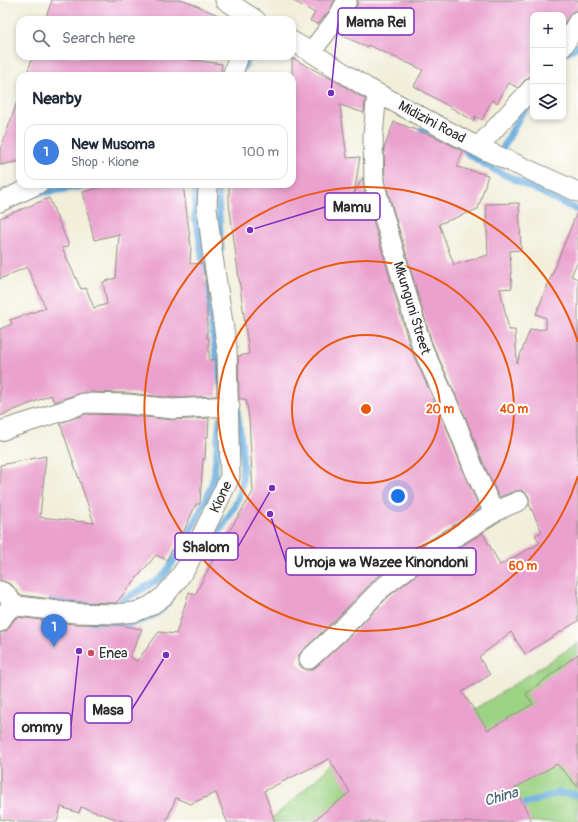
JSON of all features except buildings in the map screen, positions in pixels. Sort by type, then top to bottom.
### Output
[{"type":"street","points":[[225,0],[248,16]]},
{"type":"street","points":[[311,52],[338,17],[347,0]]},
{"type":"street","points":[[566,41],[578,21]]},
{"type":"street","name":"Midizini Road","points":[[296,43],[377,93],[478,147],[578,192]]},
{"type":"street","points":[[233,72],[238,60]]},
{"type":"street","points":[[478,147],[530,90]]},
{"type":"street","name":"Mkunguni Street","points":[[377,93],[373,135],[374,183],[422,347],[494,513]]},
{"type":"street","points":[[0,202],[30,188]]},
{"type":"street","name":"Kione","points":[[13,607],[25,606],[75,613],[116,614],[135,612],[150,606],[164,596],[187,566],[230,477],[230,406],[227,349],[209,229],[207,208],[208,188]]},
{"type":"street","points":[[0,431],[84,403],[128,404],[173,409],[230,406]]},
{"type":"street","points":[[309,659],[346,625],[382,588],[418,560],[494,513],[519,501]]},
{"type":"street","points":[[0,591],[5,592],[13,607],[7,611],[0,622]]},
{"type":"green space","points":[[578,643],[578,822],[268,822],[354,745],[468,714]]},
{"type":"waterway","points":[[566,52],[578,46]]},
{"type":"waterway","points":[[244,67],[247,60]]},
{"type":"waterway","points":[[502,154],[500,154],[520,116],[528,106]]},
{"type":"waterway","points":[[422,130],[448,141],[493,169],[578,210]]},
{"type":"waterway","points":[[33,194],[71,188]]},
{"type":"waterway","points":[[196,188],[195,219],[199,233],[204,273]]},
{"type":"waterway","points":[[217,188],[221,249]]},
{"type":"waterway","points":[[206,285],[220,382]]},
{"type":"waterway","points":[[201,556],[222,527],[236,504],[239,496],[243,465],[237,410]]},
{"type":"waterway","points":[[52,601],[98,604],[115,602],[128,597],[160,579],[167,571],[184,544],[207,498],[214,478],[220,419]]},
{"type":"waterway","points":[[90,622],[122,624],[142,621],[151,617],[168,602]]},
{"type":"waterway","name":"China","points":[[515,807],[559,793],[578,795]]},
{"type":"place","name":"Mama Rei","points":[[331,93]]},
{"type":"place","name":"Mamu","points":[[250,230]]},
{"type":"place","name":"Shalom","points":[[272,488]]},
{"type":"place","name":"Umoja wa Wazee Kinondoni","points":[[270,514]]},
{"type":"place","name":"New Musoma","points":[[54,647]]},
{"type":"place","name":"ommy","points":[[79,651]]},
{"type":"place","name":"Enea","points":[[91,653]]},
{"type":"place","name":"Masa","points":[[166,655]]}]
